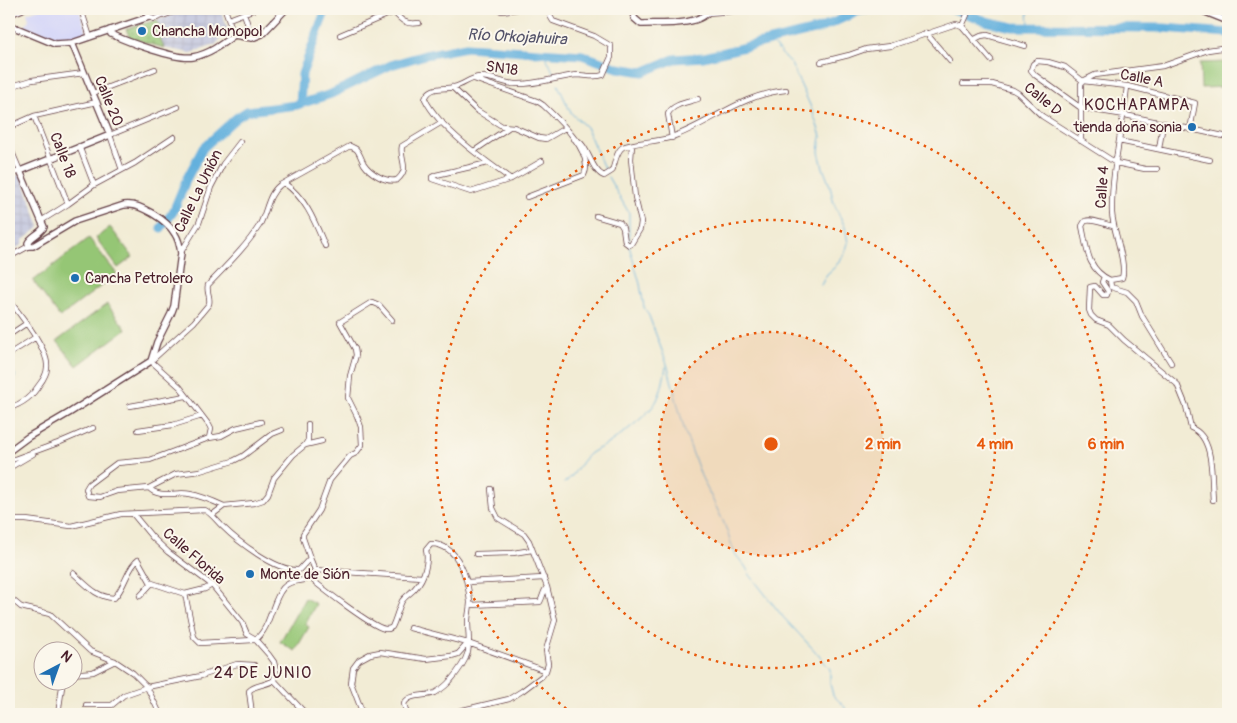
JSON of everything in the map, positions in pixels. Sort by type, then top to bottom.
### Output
[{"type":"main road","points":[[9,14],[22,9]]},
{"type":"main road","points":[[110,30],[111,34],[123,40],[185,58],[211,51],[234,35],[252,38],[265,32],[286,9]]},
{"type":"main road","points":[[633,9],[636,21],[641,24],[690,22],[700,18],[709,11]]},
{"type":"main road","points":[[1198,9],[1228,21]]},
{"type":"main road","points":[[9,25],[55,44],[90,37],[149,17]]},
{"type":"main road","name":"Calle 20","points":[[72,42],[110,135]]},
{"type":"main road","points":[[9,451],[28,437],[69,414],[151,361],[157,342],[174,306],[181,253],[176,235],[171,227],[161,219],[136,206],[124,205],[75,222],[33,246],[29,246],[30,239],[43,228],[42,221],[20,171],[110,135]]},
{"type":"street","points":[[81,9],[90,37]]},
{"type":"street","points":[[148,9],[149,17],[154,19],[182,9]]},
{"type":"street","points":[[225,9],[234,35]]},
{"type":"street","points":[[229,18],[254,9]]},
{"type":"street","points":[[501,11],[518,9]]},
{"type":"street","name":"SN18","points":[[442,122],[426,102],[426,96],[429,92],[441,87],[452,87],[473,79],[485,77],[504,83],[521,84],[577,76],[604,75],[612,57],[611,46],[594,36],[552,21],[549,9]]},
{"type":"street","points":[[709,11],[759,9]]},
{"type":"street","points":[[963,24],[967,15],[967,9]]},
{"type":"street","points":[[340,35],[393,10],[404,22],[409,24],[419,23]]},
{"type":"street","points":[[244,13],[252,38]]},
{"type":"street","points":[[821,62],[866,49],[890,46],[950,25],[963,24]]},
{"type":"street","points":[[963,24],[991,60]]},
{"type":"street","points":[[926,34],[950,61]]},
{"type":"street","points":[[974,40],[984,35],[1025,46]]},
{"type":"street","points":[[1081,141],[1081,84],[1083,80],[1095,75],[1163,66],[1208,50],[1228,47]]},
{"type":"street","points":[[1083,80],[1065,67],[1048,62],[1037,61],[1031,67],[1032,73],[1081,108],[1228,137]]},
{"type":"street","points":[[93,93],[155,68]]},
{"type":"street","points":[[9,87],[32,80],[84,73]]},
{"type":"street","points":[[9,74],[11,82]]},
{"type":"street","points":[[473,79],[537,101],[574,138],[585,158],[586,168],[584,175],[527,198]]},
{"type":"street","name":"Calle A","points":[[1083,80],[1127,86],[1195,103],[1190,130]]},
{"type":"street","name":"Calle D","points":[[963,84],[992,84],[1013,90],[1042,116],[1116,163],[1145,169],[1157,169]]},
{"type":"street","name":"Calle 4","points":[[1110,280],[1122,278],[1124,269],[1114,226],[1112,192],[1127,86]]},
{"type":"street","points":[[452,87],[476,110],[508,128]]},
{"type":"street","points":[[574,138],[581,142],[598,172],[604,176],[611,173],[620,150],[625,146],[672,138],[740,102],[758,95],[786,90]]},
{"type":"street","points":[[672,138],[669,111],[673,107],[698,99]]},
{"type":"street","points":[[9,127],[34,116],[97,102]]},
{"type":"street","points":[[110,135],[178,108]]},
{"type":"street","name":"Calle 18","points":[[34,116],[68,204]]},
{"type":"street","points":[[209,438],[211,429],[202,416],[173,380],[151,361],[186,330],[204,310],[210,300],[208,285],[254,234],[261,223],[273,192],[284,183],[350,146],[356,149],[370,171],[388,180],[397,180],[404,173],[401,153],[402,146],[442,122],[488,163],[511,179]]},
{"type":"street","points":[[1160,149],[1163,124]]},
{"type":"street","points":[[474,151],[508,128],[514,127],[546,139],[565,128]]},
{"type":"street","name":"Calle 20","points":[[110,135],[122,170]]},
{"type":"street","points":[[42,221],[94,185],[122,170],[174,137]]},
{"type":"street","points":[[1120,141],[1210,160]]},
{"type":"street","name":"Calle La Unión","points":[[181,253],[199,223],[211,187],[223,164],[240,142]]},
{"type":"street","points":[[9,145],[20,171],[9,175]]},
{"type":"street","points":[[79,146],[94,185]]},
{"type":"street","points":[[596,216],[620,223],[623,228],[624,239],[628,245],[631,244],[640,229],[641,222],[635,198],[631,159],[632,146]]},
{"type":"street","points":[[488,163],[434,176],[432,179],[467,192],[511,179],[542,161]]},
{"type":"street","points":[[284,183],[306,204],[325,246]]},
{"type":"street","points":[[1114,226],[1090,219],[1085,221],[1082,226],[1092,265],[1104,277],[1110,280],[1111,287],[1126,292],[1136,301],[1142,316],[1171,363]]},
{"type":"street","points":[[9,257],[29,246]]},
{"type":"street","points":[[1104,277],[1102,280],[1108,291],[1107,295],[1103,295],[1095,286],[1090,287],[1089,310],[1091,315],[1096,320],[1109,325],[1179,386],[1191,428],[1198,430],[1206,440],[1209,448],[1213,500]]},
{"type":"street","points":[[9,300],[36,337],[48,366],[33,394],[25,401],[9,408]]},
{"type":"street","points":[[315,570],[302,538],[303,534],[319,510],[330,480],[362,445],[361,427],[348,398],[350,376],[356,356],[355,349],[340,322],[372,302],[379,305],[392,320]]},
{"type":"street","points":[[9,335],[27,323]]},
{"type":"street","points":[[9,354],[36,337]]},
{"type":"street","points":[[130,406],[186,396]]},
{"type":"street","points":[[138,430],[173,425],[202,416]]},
{"type":"street","points":[[261,422],[236,428],[221,436],[209,438],[150,460],[114,464],[89,484],[86,489],[88,496],[94,497],[123,490],[149,488],[176,474],[200,471],[234,462],[272,434],[282,430]]},
{"type":"street","points":[[149,488],[156,494],[178,492],[198,496],[224,506],[254,503],[263,500],[268,494],[277,474],[308,440],[308,424]]},
{"type":"street","points":[[9,461],[93,428]]},
{"type":"street","points":[[304,446],[322,442]]},
{"type":"street","points":[[9,468],[38,450]]},
{"type":"street","points":[[446,714],[509,699],[546,671],[548,664],[547,643],[555,620],[547,587],[524,534],[498,518],[493,508],[491,489]]},
{"type":"street","points":[[212,515],[224,506]]},
{"type":"street","points":[[9,520],[26,520],[71,526],[113,516],[201,509],[212,515],[221,526],[239,540],[278,565],[293,571],[299,570],[310,558]]},
{"type":"street","name":"Calle Florida","points":[[133,514],[152,537],[168,552],[212,585],[242,622],[247,634],[263,646],[274,662],[276,671],[274,680]]},
{"type":"street","points":[[310,578],[372,623],[388,629],[392,627],[400,604],[418,586],[428,557],[426,550],[431,544],[442,546],[454,554],[464,572],[470,605],[468,650],[465,659],[449,683],[434,693],[407,699],[404,704],[407,714]]},
{"type":"street","points":[[476,554],[513,553],[532,550]]},
{"type":"street","points":[[73,573],[96,594],[104,598],[114,598],[138,560],[151,583],[185,594],[206,589],[212,585]]},
{"type":"street","points":[[315,570],[422,577]]},
{"type":"street","points":[[185,594],[194,637],[197,642],[255,640],[264,628],[282,589],[288,583],[310,578],[315,570]]},
{"type":"street","points":[[466,582],[544,578]]},
{"type":"street","points":[[140,596],[151,583]]},
{"type":"street","points":[[470,605],[540,602],[547,587]]},
{"type":"street","points":[[9,598],[26,609],[47,612],[90,651],[115,661],[133,672],[146,687],[160,714]]},
{"type":"street","points":[[410,628],[468,643],[546,671]]},
{"type":"street","points":[[363,714],[351,682],[353,668],[359,660],[370,654],[380,652],[426,658],[451,656],[458,654],[468,643]]},
{"type":"street","points":[[82,673],[93,672],[115,661]]},
{"type":"street","points":[[86,705],[112,705],[124,695],[146,687],[200,676],[237,664],[254,665]]},
{"type":"street","points":[[252,714],[248,694],[250,689],[268,684],[274,680],[306,714]]},
{"type":"street","points":[[58,714],[62,690]]},
{"type":"shaded area","points":[[39,9],[79,9],[87,33],[69,40],[58,41],[25,27],[29,19],[27,13]]},
{"type":"shaded area","points":[[190,9],[220,9],[227,27],[227,33],[215,45],[191,53],[164,48],[158,32],[161,31],[157,20]]},
{"type":"shaded area","points":[[21,174],[40,227],[23,240],[22,245],[9,252],[9,178]]},
{"type":"green space","points":[[157,20],[161,31],[158,32],[164,48],[130,38],[126,29]]},
{"type":"green space","points":[[1228,62],[1228,87],[1201,88],[1200,63]]},
{"type":"green space","name":"Cancha Petrolero","points":[[110,227],[133,257],[118,268],[96,238]]},
{"type":"green space","name":"Cancha Petrolero","points":[[89,238],[117,274],[60,317],[33,281]]},
{"type":"green space","points":[[107,304],[126,329],[77,366],[57,341]]},
{"type":"green space","points":[[305,598],[316,604],[305,624],[309,627],[295,651],[280,642]]},
{"type":"waterway","points":[[300,104],[302,74],[326,9]]},
{"type":"waterway","name":"Río Orkojahuira","points":[[161,228],[173,212],[187,178],[203,148],[236,118],[247,111],[297,105],[331,94],[391,65],[425,55],[466,47],[582,55],[618,68],[643,72],[674,59],[704,57],[819,29],[859,11],[871,9]]},
{"type":"waterway","name":"Río Orkojahuira","points":[[953,9],[989,22],[1013,27],[1164,28],[1228,33]]},
{"type":"waterway","points":[[1028,9],[1029,26]]},
{"type":"waterway","points":[[770,41],[791,64],[810,105],[821,136],[819,152],[823,168],[834,204],[845,227],[848,243],[845,253],[835,267],[827,274],[821,285]]},
{"type":"waterway","points":[[544,52],[554,74]]},
{"type":"waterway","points":[[558,85],[571,113],[586,127],[606,173]]},
{"type":"waterway","points":[[608,177],[629,213],[629,242]]},
{"type":"waterway","points":[[629,246],[640,284],[644,307],[667,364],[685,432],[701,476],[724,523],[735,554],[783,617],[830,669],[830,684],[833,695],[844,706],[848,714]]},
{"type":"waterway","points":[[564,483],[589,454],[606,445],[649,411],[659,396],[666,367]]},
{"type":"place","name":"Chancha Monopol","points":[[142,31]]},
{"type":"place","name":"tienda doña sonia","points":[[1192,127]]},
{"type":"place","name":"Cancha Petrolero","points":[[75,278]]},
{"type":"place","name":"Monte de Sión","points":[[250,574]]},
{"type":"district","name":"KOCHAPAMPA","points":[[1137,104]]},
{"type":"district","name":"24 DE JUNIO","points":[[263,672]]}]
